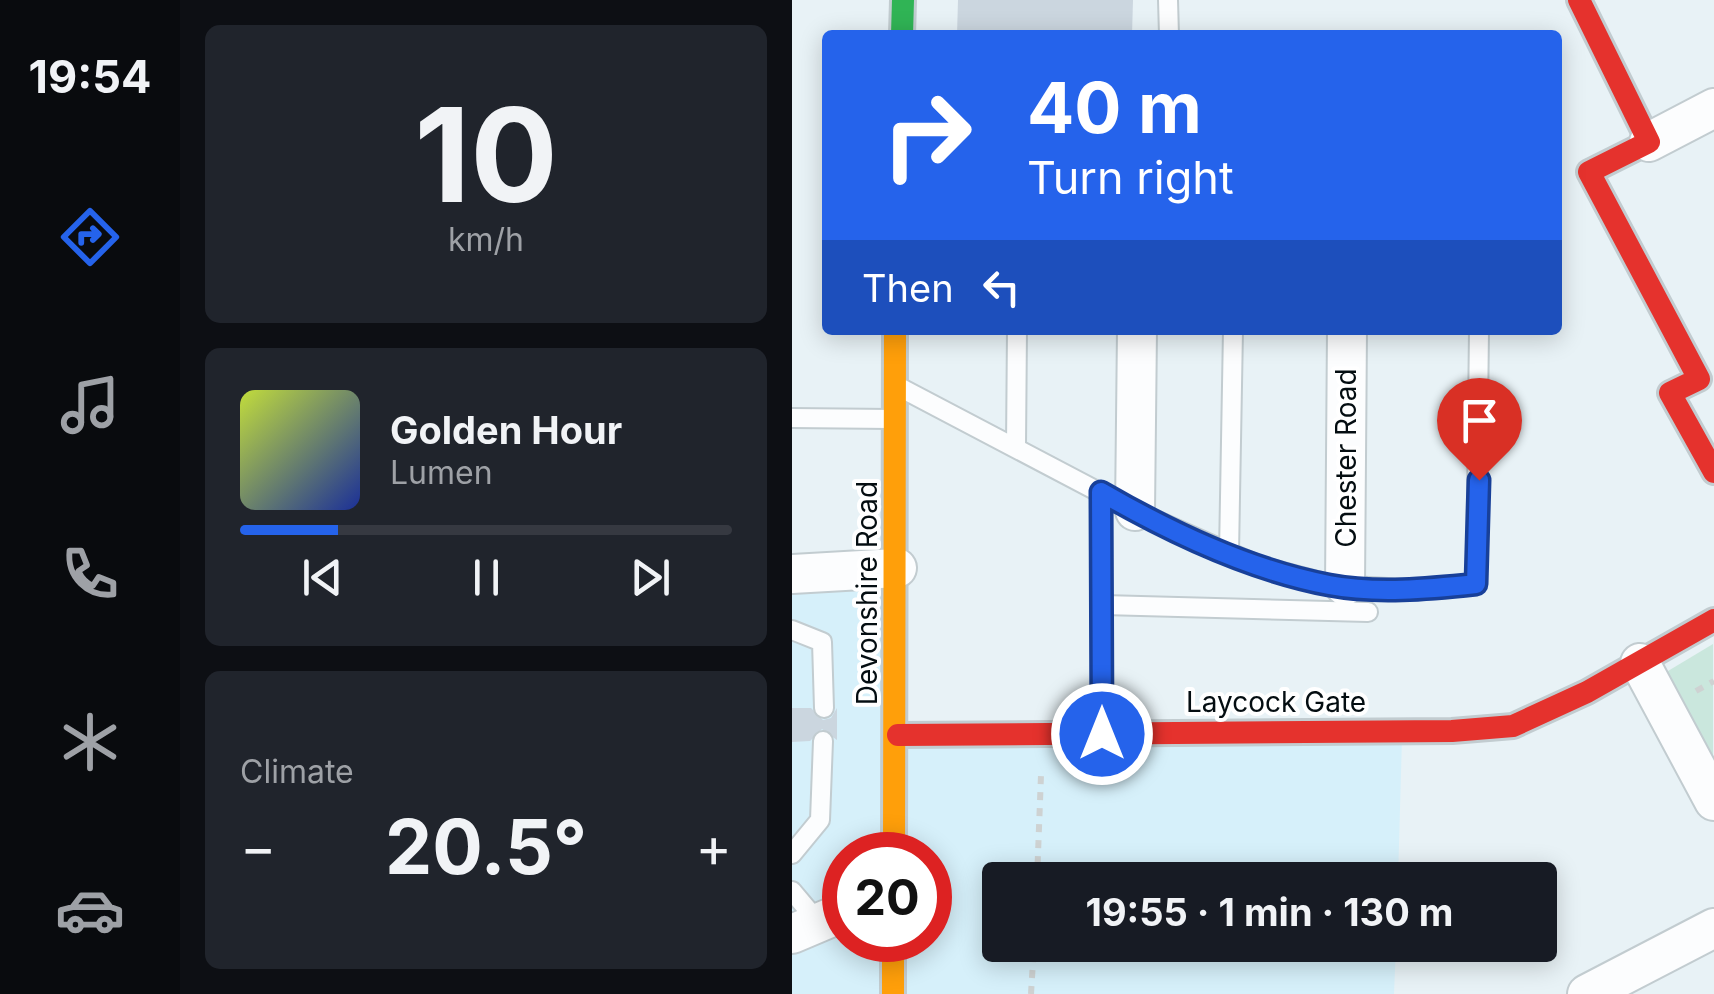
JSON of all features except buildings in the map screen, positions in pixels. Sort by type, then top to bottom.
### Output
[{"type":"street","points":[[902,30],[903,0]]},
{"type":"street","points":[[1579,0],[1649,142]]},
{"type":"street","points":[[1714,108],[1589,172],[1706,374],[1670,393],[1714,472]]},
{"type":"street","name":"Devonshire Road","points":[[895,832],[898,736],[896,335]]},
{"type":"street","points":[[1134,511],[1137,335]]},
{"type":"street","name":"Chester Road","points":[[1347,335],[1357,599]]},
{"type":"street","points":[[792,574],[897,568]]},
{"type":"street","name":"Laycock Gate","points":[[898,736],[1452,731],[1513,726],[1640,663],[1714,620]]},
{"type":"street","points":[[1640,663],[1714,801]]},
{"type":"street","points":[[1586,994],[1714,928]]},
{"type":"street","points":[[893,962],[893,994]]},
{"type":"lane","points":[[1168,0],[1169,30]]},
{"type":"lane","points":[[1016,335],[1016,445]]},
{"type":"lane","points":[[1229,553],[1233,335]]},
{"type":"lane","points":[[1102,606],[1357,599],[1476,584],[1478,335]]},
{"type":"lane","points":[[895,386],[1016,445],[1134,511],[1260,566],[1357,599]]},
{"type":"lane","points":[[792,418],[895,419]]},
{"type":"lane","points":[[1101,492],[1102,734]]},
{"type":"lane","points":[[792,630],[822,642],[824,708]]},
{"type":"lane","points":[[792,854],[820,820],[823,741]]},
{"type":"lane","points":[[792,891],[819,923]]},
{"type":"path","points":[[1038,862],[1042,734]]},
{"type":"path","points":[[1031,994],[1033,962]]},
{"type":"shaded area","points":[[897,568],[893,744],[1402,738],[1399,862],[982,862],[982,962],[1395,962],[1394,994],[792,994],[792,574]]},
{"type":"green space","points":[[1713,644],[1713,766],[1663,674]]},
{"type":"traffic: fast","points":[[902,30],[903,0]]},
{"type":"traffic: slow","points":[[894,832],[895,335]]},
{"type":"traffic: slow","points":[[893,962],[893,994]]},
{"type":"traffic: jam","points":[[1579,0],[1649,142],[1589,172],[1699,379],[1670,393],[1714,472]]},
{"type":"traffic: jam","points":[[898,735],[1452,731],[1513,726],[1587,692],[1714,620]]},
{"type":"route","points":[[1102,734],[1101,492],[1134,511],[1260,566],[1332,586],[1425,590],[1476,584],[1479,480]]}]
